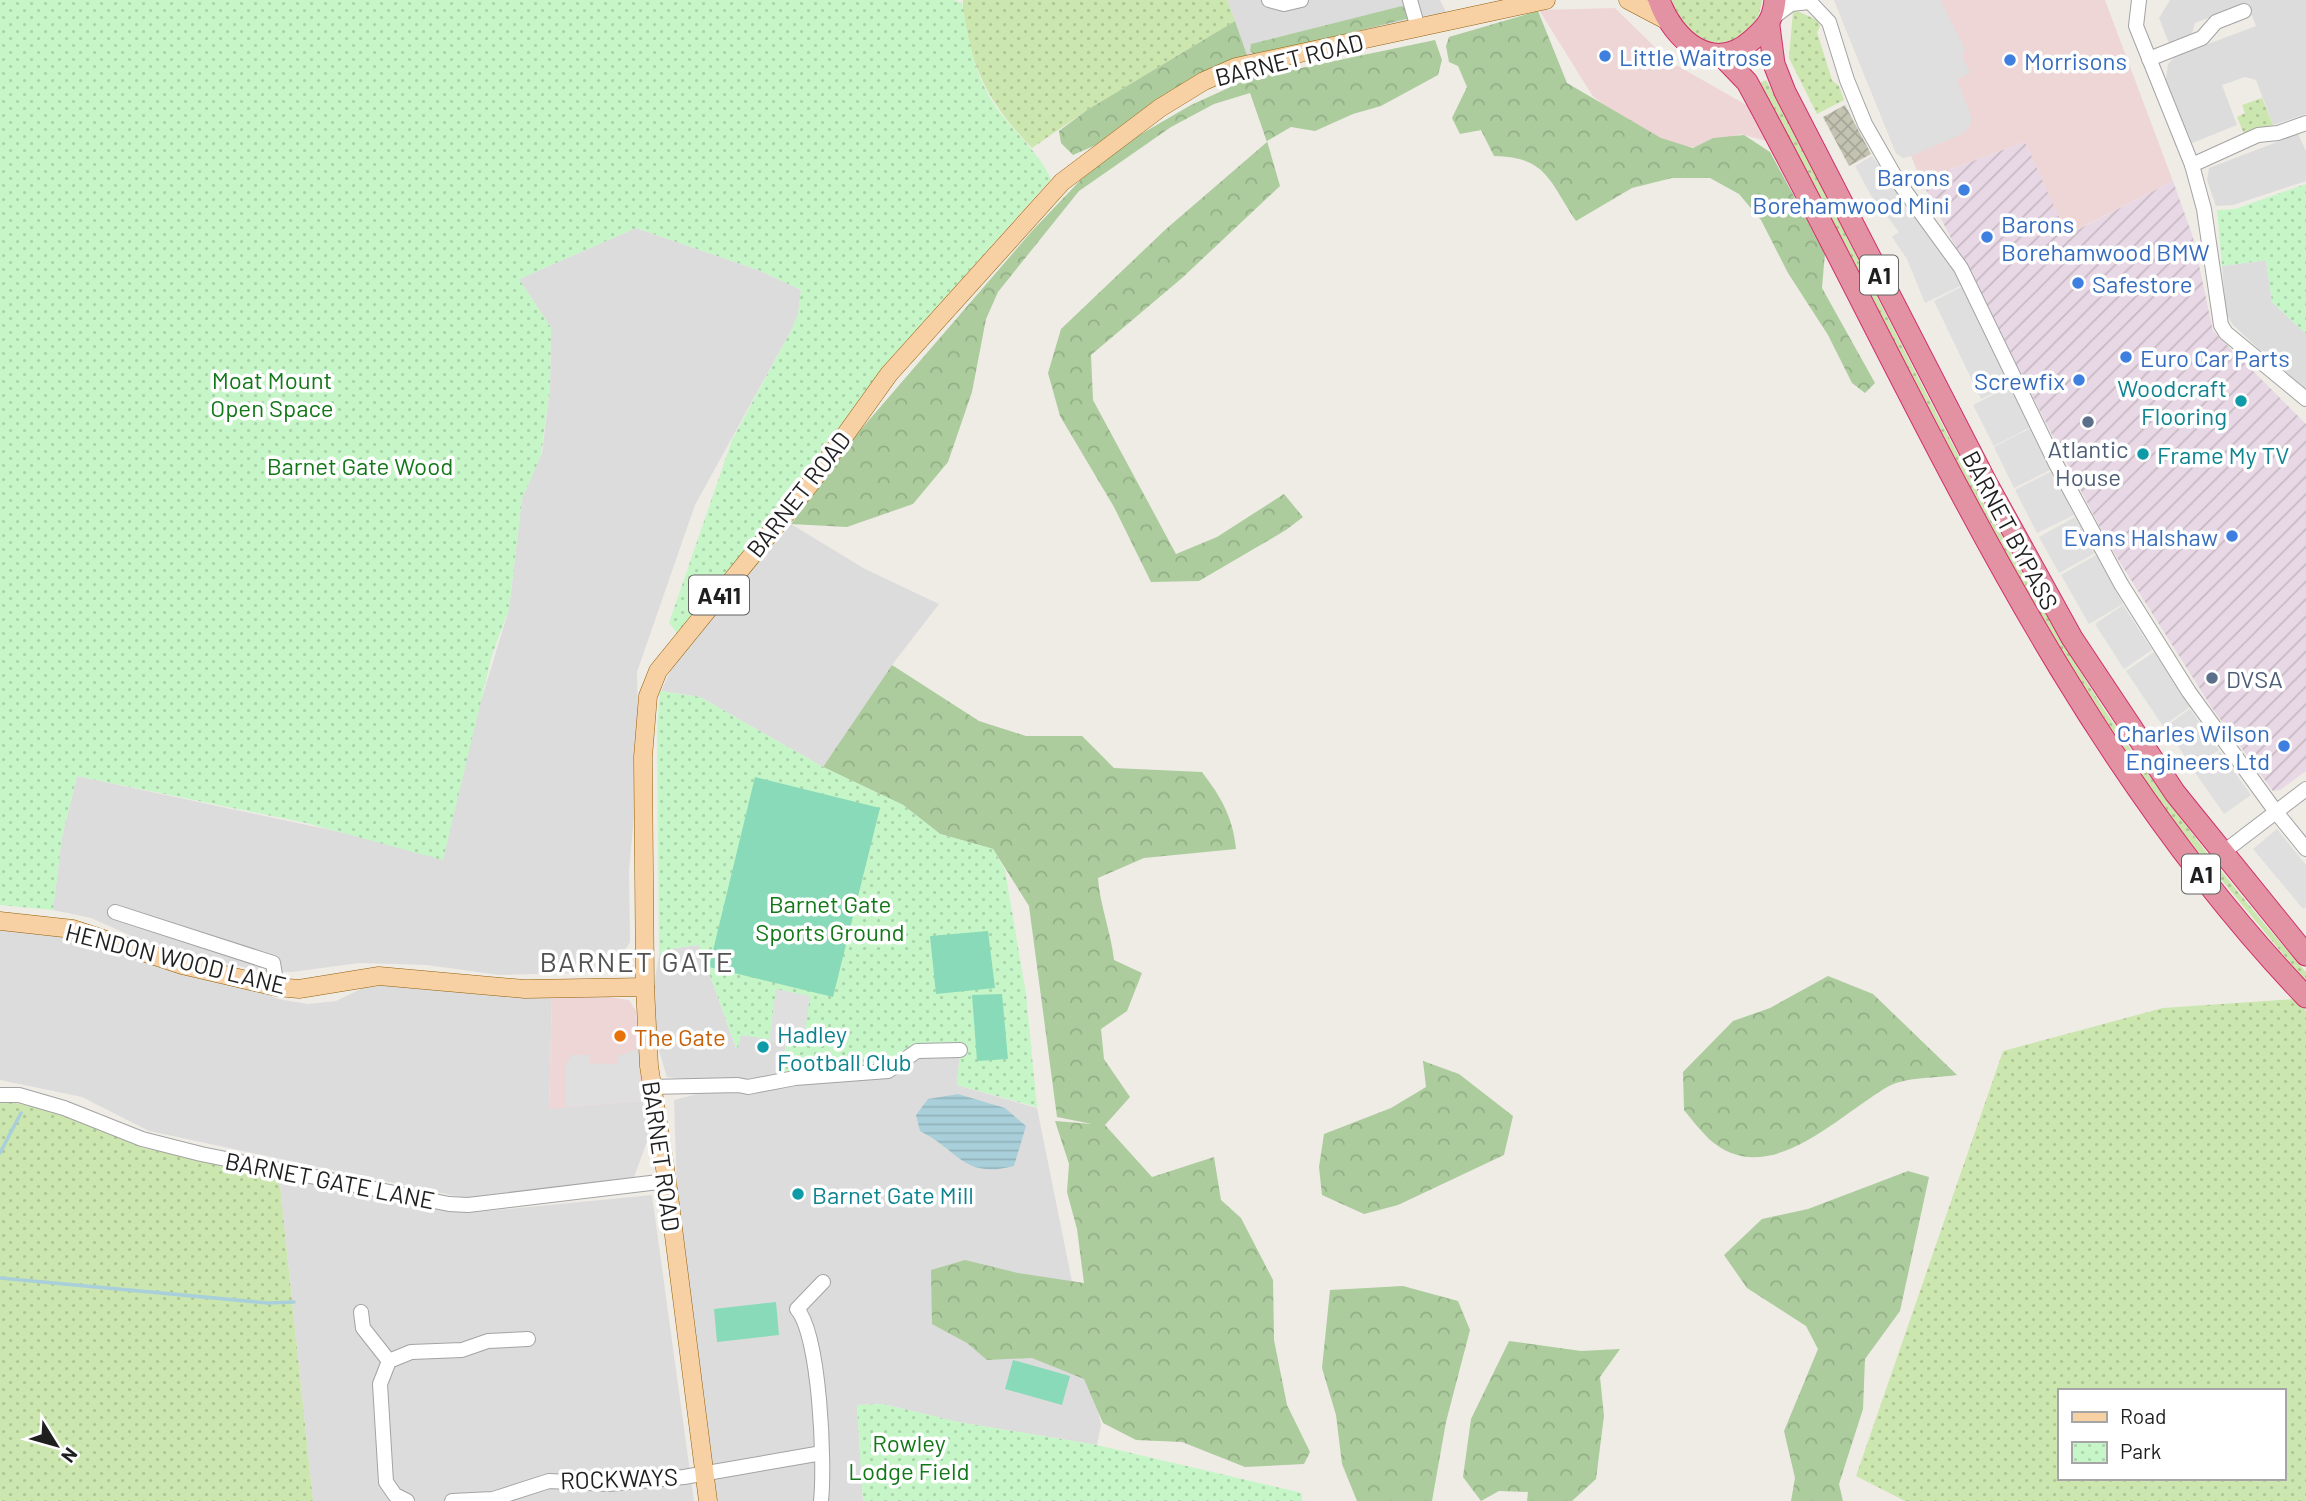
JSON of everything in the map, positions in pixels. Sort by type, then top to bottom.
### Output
[{"type":"highway","points":[[1659,0],[1666,20],[1692,47],[1710,55],[1722,56],[1746,46],[1772,15]]},
{"type":"highway","name":"BARNET BYPASS","points":[[1772,15],[1774,64],[1785,92],[2035,573],[2128,724],[2221,854],[2306,955]]},
{"type":"highway","name":"BARNET BYPASS","points":[[1722,56],[1747,82],[1997,562],[2079,702],[2156,814],[2204,877],[2306,997]]},
{"type":"main road","name":"BARNET ROAD","points":[[708,1501],[667,1181],[652,1087],[645,987],[643,757],[653,683],[678,645],[810,484],[889,374],[1062,182],[1179,95],[1236,67],[1546,0]]},
{"type":"main road","points":[[1628,0],[1666,20]]},
{"type":"main road","name":"HENDON WOOD LANE","points":[[0,921],[73,929],[182,965],[277,987],[299,989],[386,976],[525,989],[645,987]]},
{"type":"street","points":[[1269,0],[1284,4],[1301,0]]},
{"type":"street","points":[[1410,0],[1418,28]]},
{"type":"street","points":[[2139,0],[2136,26],[2192,164],[2204,209],[2221,325],[2226,333],[2306,399]]},
{"type":"street","points":[[1772,15],[1791,4],[1808,1],[1829,22],[1847,80],[1865,124],[1891,171],[1961,268],[2056,464],[2116,575],[2189,692],[2306,849]]},
{"type":"street","points":[[2149,59],[2202,38],[2216,22],[2244,11]]},
{"type":"street","points":[[2192,164],[2258,135],[2278,133],[2306,123]]},
{"type":"street","points":[[2221,854],[2306,789]]},
{"type":"street","points":[[115,912],[273,963],[277,987]]},
{"type":"street","points":[[652,1087],[748,1087],[795,1078],[888,1071],[917,1051],[960,1050]]},
{"type":"street","name":"BARNET GATE LANE","points":[[0,1095],[19,1096],[64,1108],[142,1139],[201,1154],[449,1204],[468,1205],[667,1181]]},
{"type":"street","points":[[821,1501],[822,1453],[807,1324],[797,1309],[823,1282]]},
{"type":"street","points":[[361,1312],[363,1328],[389,1361]]},
{"type":"street","points":[[407,1501],[395,1495],[386,1482],[380,1384],[389,1361],[411,1352],[462,1350],[488,1341],[528,1339]]},
{"type":"street","points":[[509,1340],[511,1356]]},
{"type":"street","name":"ROCKWAYS","points":[[452,1501],[493,1499],[549,1481],[608,1484],[822,1453]]},
{"type":"shaded area","points":[[1227,0],[1440,0],[1446,12],[1420,23],[1248,58]]},
{"type":"shaded area","points":[[1834,0],[2105,0],[2173,181],[2066,235],[2025,142],[1921,180],[1911,156],[1903,158],[1896,153]]},
{"type":"shaded area","points":[[1834,0],[1940,0],[1965,49],[1962,56],[1970,73],[1957,79],[1971,116],[1971,123],[1964,133],[1911,156],[1903,158],[1896,153]]},
{"type":"shaded area","points":[[2170,0],[2306,0],[2306,114],[2273,125],[2256,80],[2245,77],[2222,85],[2237,125],[2192,143],[2166,80],[2168,64],[2176,56],[2256,26],[2247,3],[2195,23],[2192,34],[2169,43],[2159,18]]},
{"type":"shaded area","points":[[1615,8],[1669,61],[1750,107],[1777,144],[1740,134],[1706,148],[1672,145],[1631,129],[1592,95],[1539,10]]},
{"type":"shaded area","points":[[1845,105],[1871,154],[1849,166],[1823,117]]},
{"type":"shaded area","points":[[2298,134],[2306,151],[2306,181],[2233,205],[2216,206],[2207,180],[2209,168]]},
{"type":"shaded area","points":[[2025,142],[2067,235],[2173,181],[2193,237],[2213,331],[2306,424],[2306,771],[2280,790],[2273,791],[2212,708],[2109,545],[1921,180]]},
{"type":"shaded area","points":[[1872,156],[1950,263],[1962,285],[1925,303],[1907,259],[1892,237],[1899,232],[1872,197],[1855,166]]},
{"type":"shaded area","points":[[636,228],[761,271],[801,290],[798,315],[792,329],[695,505],[637,672],[639,761],[629,871],[630,942],[619,960],[597,972],[499,975],[427,965],[359,963],[292,972],[260,971],[152,945],[91,918],[53,910],[62,837],[77,776],[354,835],[482,698],[509,609],[522,498],[542,453],[550,387],[551,328],[519,279]]},
{"type":"shaded area","points":[[2266,260],[2272,302],[2306,334],[2306,393],[2232,324],[2226,313],[2222,266]]},
{"type":"shaded area","points":[[1963,286],[2009,385],[1981,399],[1934,301]]},
{"type":"shaded area","points":[[2010,386],[2031,427],[1994,446],[1973,405]]},
{"type":"shaded area","points":[[2031,428],[2052,469],[2014,488],[1994,447]]},
{"type":"shaded area","points":[[2052,471],[2074,515],[2037,533],[2015,490]]},
{"type":"shaded area","points":[[2075,517],[2095,553],[2059,573],[2039,537]]},
{"type":"shaded area","points":[[791,524],[865,569],[939,604],[892,665],[823,767],[700,697],[661,691],[672,668],[696,637]]},
{"type":"shaded area","points":[[2096,555],[2123,604],[2089,624],[2061,575]]},
{"type":"shaded area","points":[[2123,605],[2152,650],[2124,669],[2095,624]]},
{"type":"shaded area","points":[[2154,652],[2190,707],[2163,726],[2126,671]]},
{"type":"shaded area","points":[[2190,709],[2219,750],[2193,768],[2165,727]]},
{"type":"shaded area","points":[[2220,752],[2251,795],[2224,814],[2194,771]]},
{"type":"shaded area","points":[[2277,829],[2306,865],[2306,907],[2303,909],[2253,849]]},
{"type":"shaded area","points":[[0,930],[72,938],[163,966],[257,989],[278,999],[308,1004],[336,1001],[363,988],[396,984],[509,996],[552,996],[549,1108],[643,1101],[648,1139],[634,1177],[465,1198],[149,1131],[82,1097],[0,1080]]},
{"type":"shaded area","points":[[699,945],[736,1048],[741,1035],[786,1041],[781,1081],[917,1051],[960,1050],[957,1085],[1037,1108],[1101,1425],[1097,1445],[958,1422],[883,1404],[857,1405],[863,1501],[715,1501],[677,1193],[674,1100],[735,1084],[667,1077],[656,1041],[652,996],[659,956],[675,948]]},
{"type":"shaded area","points":[[776,989],[810,996],[803,1044],[769,1042]]},
{"type":"shaded area","points":[[552,996],[604,996],[629,1000],[636,1011],[643,1101],[549,1109]]},
{"type":"shaded area","points":[[641,1048],[639,1074],[643,1101],[566,1107],[566,1064],[572,1055],[589,1055],[589,1063],[617,1064],[618,1056]]},
{"type":"shaded area","points":[[279,1176],[466,1213],[652,1195],[694,1501],[313,1501]]},
{"type":"green space","name":"Moat Mount Open Space","points":[[0,0],[953,0],[962,3],[979,75],[992,101],[1035,153],[1051,179],[891,358],[771,519],[677,633],[669,623],[732,440],[792,329],[798,315],[801,290],[761,271],[636,228],[519,279],[551,328],[550,386],[541,455],[522,499],[509,609],[492,655],[443,860],[306,823],[77,776],[62,837],[53,910],[0,905]]},
{"type":"green space","points":[[963,0],[1227,0],[1235,21],[1087,110],[1032,148],[999,109],[983,81],[971,49]]},
{"type":"green space","points":[[1672,0],[1762,0],[1757,20],[1747,34],[1734,43],[1720,45],[1706,42],[1692,33],[1680,19]]},
{"type":"green space","points":[[1402,6],[1409,9],[1410,18],[1256,56],[1250,51],[1251,44]]},
{"type":"green space","points":[[1538,11],[1567,83],[1661,138],[1693,148],[1713,138],[1744,135],[1770,152],[1825,253],[1822,288],[1875,383],[1865,393],[1852,383],[1828,335],[1788,273],[1761,220],[1739,194],[1710,178],[1672,178],[1632,188],[1576,221],[1552,183],[1536,166],[1512,157],[1494,156],[1481,130],[1460,134],[1452,118],[1467,87],[1458,66],[1449,62],[1446,46],[1449,37]]},
{"type":"green space","points":[[1797,11],[1817,20],[1820,27],[1817,32],[1832,80],[1839,86],[1844,100],[1817,114],[1789,58],[1793,12]]},
{"type":"green space","points":[[1235,21],[1248,58],[1175,89],[1096,145],[1073,155],[1061,143],[1059,131],[1087,110]]},
{"type":"green space","points":[[1435,40],[1442,60],[1438,75],[1381,106],[1353,114],[1315,131],[1291,127],[1267,141],[1280,186],[1182,278],[1091,355],[1093,400],[1176,554],[1217,537],[1284,494],[1303,517],[1286,530],[1199,581],[1151,582],[1114,507],[1060,416],[1048,373],[1061,329],[1166,229],[1267,142],[1250,93],[1214,104],[1171,127],[1079,191],[998,292],[986,319],[972,392],[948,462],[913,504],[847,527],[791,524],[857,434],[1032,231],[1092,168],[1129,141],[1191,105],[1248,79]]},
{"type":"green space","points":[[1766,80],[1989,514],[2070,655],[2152,779],[2242,897],[2306,972],[2306,982],[2186,837],[2149,786],[2051,636],[1760,83]]},
{"type":"green space","points":[[2262,98],[2273,125],[2244,134],[2237,117],[2245,113],[2242,105]]},
{"type":"green space","points":[[2306,184],[2306,334],[2272,302],[2266,260],[2222,266],[2217,210],[2235,209]]},
{"type":"green space","points":[[892,665],[979,721],[1026,736],[1082,736],[1114,768],[1202,772],[1225,808],[1236,849],[1144,858],[1098,878],[1114,960],[1142,973],[1127,1011],[1101,1029],[1104,1059],[1130,1097],[1105,1125],[1152,1177],[1214,1157],[1221,1200],[1241,1218],[1273,1280],[1274,1340],[1287,1405],[1310,1452],[1304,1464],[1245,1467],[1182,1442],[1136,1440],[1103,1423],[1084,1379],[1032,1358],[987,1360],[967,1343],[932,1324],[931,1270],[965,1260],[1018,1273],[1084,1283],[1077,1229],[1067,1192],[1069,1164],[1055,1121],[1092,1124],[1057,1117],[1029,906],[993,849],[940,834],[903,805],[823,767]]},
{"type":"green space","name":"Barnet Gate Sports Ground","points":[[660,691],[700,697],[823,767],[903,805],[940,834],[993,849],[1005,870],[1026,994],[1037,1107],[957,1085],[960,1051],[917,1051],[888,1071],[781,1081],[786,1042],[741,1035],[737,1050],[699,945],[675,948],[659,956],[657,727]]},
{"type":"green space","points":[[755,777],[880,808],[833,997],[709,967]]},
{"type":"green space","points":[[988,931],[995,988],[936,994],[930,936]]},
{"type":"green space","points":[[1828,976],[1873,994],[1957,1075],[1913,1079],[1889,1086],[1802,1143],[1778,1153],[1755,1157],[1732,1153],[1709,1139],[1684,1110],[1683,1072],[1733,1021],[1770,1008]]},
{"type":"green space","points":[[1002,994],[1008,1059],[977,1061],[972,995]]},
{"type":"green space","points":[[2295,999],[2306,1011],[2306,1501],[1905,1501],[1856,1476],[2003,1051],[2163,1008]]},
{"type":"green space","points":[[1423,1061],[1459,1074],[1513,1116],[1504,1155],[1398,1205],[1364,1214],[1322,1195],[1319,1167],[1324,1134],[1391,1108],[1426,1087]]},
{"type":"green space","points":[[0,1100],[60,1112],[143,1148],[279,1176],[313,1501],[0,1501]]},
{"type":"green space","points":[[1908,1171],[1929,1177],[1900,1311],[1865,1359],[1863,1409],[1839,1484],[1843,1501],[1791,1501],[1795,1478],[1784,1431],[1818,1349],[1806,1326],[1747,1288],[1724,1255],[1762,1219],[1808,1209]]},
{"type":"green space","points":[[1403,1286],[1458,1301],[1470,1330],[1446,1422],[1432,1501],[1357,1501],[1342,1464],[1336,1415],[1322,1368],[1330,1290]]},
{"type":"green space","points":[[776,1302],[779,1335],[717,1342],[714,1309]]},
{"type":"green space","points":[[1509,1341],[1581,1351],[1620,1349],[1600,1377],[1604,1416],[1596,1479],[1572,1501],[1527,1501],[1528,1492],[1499,1491],[1481,1501],[1463,1477],[1471,1419]]},
{"type":"green space","points":[[1013,1360],[1070,1376],[1062,1405],[1005,1389]]},
{"type":"green space","name":"Rowley Lodge Field","points":[[883,1404],[958,1422],[1097,1445],[1302,1493],[1302,1501],[863,1501],[857,1405]]},
{"type":"water","points":[[958,1094],[1005,1108],[1026,1126],[1014,1166],[983,1169],[972,1166],[920,1131],[916,1115],[928,1099]]},
{"type":"waterway","points":[[0,1153],[21,1113]]},
{"type":"waterway","points":[[0,1278],[268,1303],[294,1302]]},
{"type":"place","name":"Little Waitrose","points":[[1605,56]]},
{"type":"place","name":"Morrisons","points":[[2010,60]]},
{"type":"place","name":"Barons Borehamwood Mini","points":[[1964,190]]},
{"type":"place","name":"Barons Borehamwood BMW","points":[[1987,237]]},
{"type":"place","name":"Safestore","points":[[2078,283]]},
{"type":"place","name":"Euro Car Parts","points":[[2126,357]]},
{"type":"place","name":"Screwfix","points":[[2079,380]]},
{"type":"place","name":"Woodcraft Flooring","points":[[2241,401]]},
{"type":"place","name":"Atlantic House","points":[[2088,422]]},
{"type":"place","name":"Frame My TV","points":[[2143,454]]},
{"type":"place","name":"Evans Halshaw","points":[[2232,536]]},
{"type":"place","name":"DVSA","points":[[2212,678]]},
{"type":"place","name":"Charles Wilson Engineers Ltd","points":[[2284,746]]},
{"type":"place","name":"The Gate","points":[[620,1036]]},
{"type":"place","name":"Hadley Football Club","points":[[763,1047]]},
{"type":"place","name":"Barnet Gate Mill","points":[[798,1194]]},
{"type":"district","name":"BARNET GATE","points":[[637,961]]},
{"type":"park label","name":"Barnet Gate Wood","points":[[360,465]]}]
